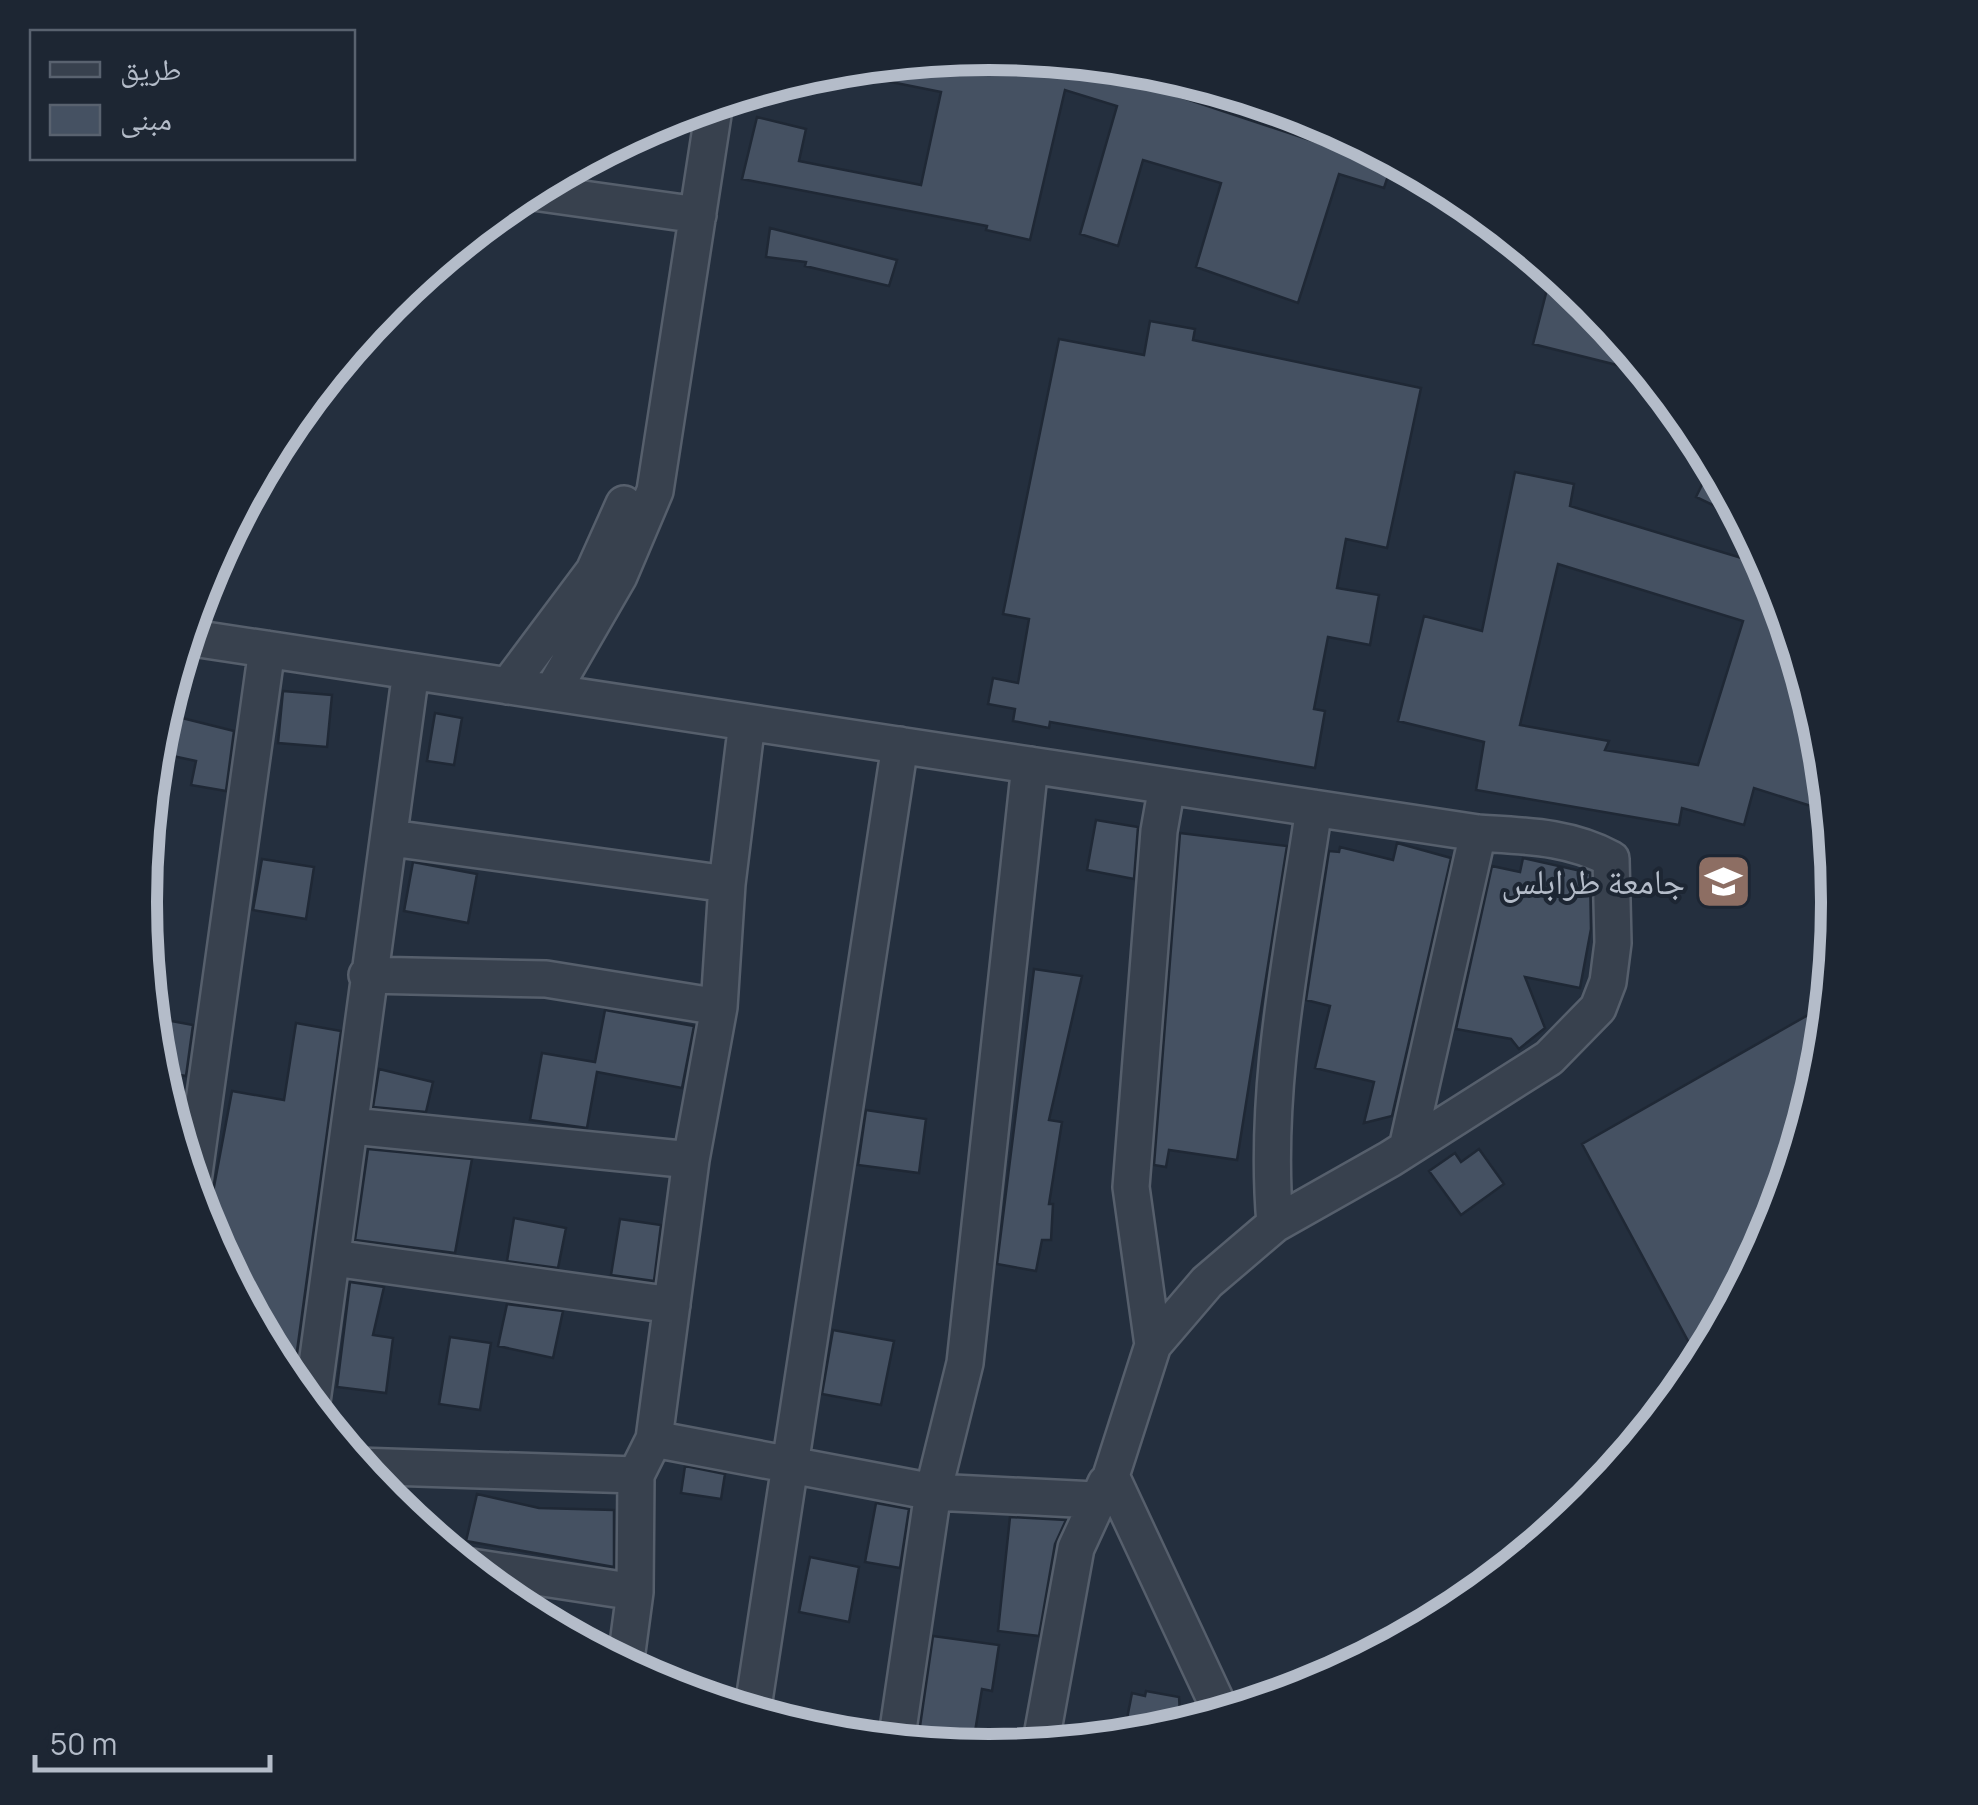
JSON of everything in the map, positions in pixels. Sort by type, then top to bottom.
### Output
[{"type":"street","points":[[552,692],[619,576],[655,492],[713,117]]},
{"type":"street","points":[[553,194],[698,216]]},
{"type":"street","points":[[508,686],[594,572],[670,397]]},
{"type":"street","points":[[200,639],[1478,833],[1542,837],[1590,848],[1611,859],[1613,944],[1608,982],[1598,1008],[1549,1058],[1407,1148],[1275,1224],[1207,1282],[1154,1345],[1064,1600],[1042,1733]]},
{"type":"street","points":[[197,1155],[267,649]]},
{"type":"street","points":[[314,1389],[411,671]]},
{"type":"street","points":[[628,1652],[636,1592],[636,1476],[654,1440],[690,1160],[720,1007],[727,884],[747,722]]},
{"type":"street","points":[[754,1701],[900,745]]},
{"type":"street","points":[[898,1730],[933,1492],[965,1362],[1030,765]]},
{"type":"street","points":[[1154,1345],[1131,1188],[1133,1120],[1166,786]]},
{"type":"street","points":[[1275,1224],[1269,1154],[1274,1087],[1314,808]]},
{"type":"street","points":[[1407,1148],[1478,833]]},
{"type":"street","points":[[391,838],[727,884]]},
{"type":"street","points":[[367,975],[546,978],[720,1007]]},
{"type":"street","points":[[352,1126],[690,1160]]},
{"type":"street","points":[[333,1258],[672,1306]]},
{"type":"street","points":[[654,1440],[933,1492],[1103,1488]]},
{"type":"street","points":[[378,1467],[636,1476]]},
{"type":"street","points":[[1103,1488],[1216,1703]]},
{"type":"street","points":[[492,1570],[636,1592]]},
{"type":"building","points":[[989,70],[1098,77],[1143,85],[1355,155],[1389,173],[1384,188],[1339,174],[1298,303],[1196,267],[1221,183],[1143,160],[1118,246],[1080,234],[1117,106],[1065,90],[1030,240],[986,230],[987,226],[742,179],[757,117],[806,129],[799,161],[921,185],[941,92],[872,78]]},
{"type":"building","points":[[770,228],[897,260],[889,286],[805,266],[806,262],[766,257]]},
{"type":"building","points":[[1548,286],[1626,367],[1533,344]]},
{"type":"building","points":[[1150,321],[1195,329],[1193,340],[1421,388],[1387,548],[1346,539],[1337,588],[1379,595],[1370,645],[1328,637],[1314,709],[1325,711],[1315,768],[1050,722],[1049,728],[1013,721],[1015,709],[988,704],[993,678],[1018,683],[1029,619],[1003,614],[1059,339],[1144,355]]},
{"type":"building","points":[[1515,472],[1574,484],[1570,506],[1747,560],[1793,687],[1806,740],[1815,807],[1754,788],[1744,825],[1682,808],[1679,825],[1476,790],[1484,742],[1398,721],[1424,616],[1482,631]],"holes":[[[1558,564],[1743,621],[1698,765],[1605,750],[1609,741],[1520,725]]]},
{"type":"building","points":[[1705,478],[1723,510],[1696,497]]},
{"type":"building","points":[[283,691],[332,695],[327,747],[278,743]]},
{"type":"building","points":[[435,713],[462,718],[454,765],[427,761]]},
{"type":"building","points":[[178,717],[234,731],[226,791],[191,785],[196,761],[170,755]]},
{"type":"building","points":[[1096,820],[1138,827],[1134,879],[1087,870]]},
{"type":"building","points":[[1180,833],[1287,846],[1237,1160],[1169,1150],[1166,1167],[1154,1165]]},
{"type":"building","points":[[1397,843],[1451,858],[1392,1116],[1364,1123],[1374,1082],[1315,1068],[1330,1006],[1306,1000],[1329,851],[1339,852],[1340,847],[1393,860]]},
{"type":"building","points":[[1523,858],[1590,873],[1591,929],[1580,988],[1525,977],[1545,1028],[1519,1049],[1511,1039],[1456,1029],[1492,866],[1520,872]]},
{"type":"building","points":[[262,859],[314,867],[306,919],[253,910]]},
{"type":"building","points":[[413,862],[477,874],[468,923],[404,911]]},
{"type":"building","points":[[1034,969],[1082,976],[1049,1120],[1062,1122],[1049,1204],[1053,1204],[1051,1240],[1042,1240],[1036,1271],[997,1264]]},
{"type":"building","points":[[605,1010],[694,1026],[682,1088],[597,1072],[587,1128],[530,1120],[542,1053],[595,1062]]},
{"type":"building","points":[[1814,1012],[1806,1065],[1777,1170],[1736,1271],[1692,1348],[1582,1144]]},
{"type":"building","points":[[165,1020],[193,1025],[186,1076],[174,1074]]},
{"type":"building","points":[[296,1023],[341,1031],[295,1363],[242,1271],[210,1195],[232,1091],[284,1100]]},
{"type":"building","points":[[379,1069],[433,1082],[426,1112],[373,1107]]},
{"type":"building","points":[[866,1110],[926,1119],[919,1173],[858,1165]]},
{"type":"building","points":[[368,1149],[472,1159],[455,1253],[355,1240]]},
{"type":"building","points":[[1479,1149],[1504,1184],[1461,1215],[1429,1171],[1455,1153],[1461,1162]]},
{"type":"building","points":[[514,1218],[566,1228],[558,1268],[507,1261]]},
{"type":"building","points":[[620,1219],[661,1225],[654,1281],[611,1275]]},
{"type":"building","points":[[350,1282],[384,1287],[373,1335],[393,1338],[386,1393],[337,1387]]},
{"type":"building","points":[[507,1304],[563,1311],[553,1358],[498,1346]]},
{"type":"building","points":[[833,1330],[894,1341],[881,1405],[822,1394]]},
{"type":"building","points":[[450,1337],[491,1343],[480,1410],[439,1404]]},
{"type":"building","points":[[685,1466],[725,1474],[721,1499],[681,1493]]},
{"type":"building","points":[[477,1494],[539,1508],[614,1510],[614,1567],[466,1541]]},
{"type":"building","points":[[876,1503],[909,1509],[900,1568],[865,1562]]},
{"type":"building","points":[[1010,1517],[1066,1520],[1055,1544],[1039,1636],[998,1631]]},
{"type":"building","points":[[810,1557],[859,1567],[849,1622],[799,1612]]},
{"type":"building","points":[[933,1636],[999,1645],[992,1691],[982,1689],[975,1734],[919,1732]]},
{"type":"building","points":[[1146,1691],[1179,1697],[1180,1712],[1126,1723],[1132,1693],[1145,1696]]},
{"type":"place","name":"جامعة طرابلس","points":[[1724,881]]}]
